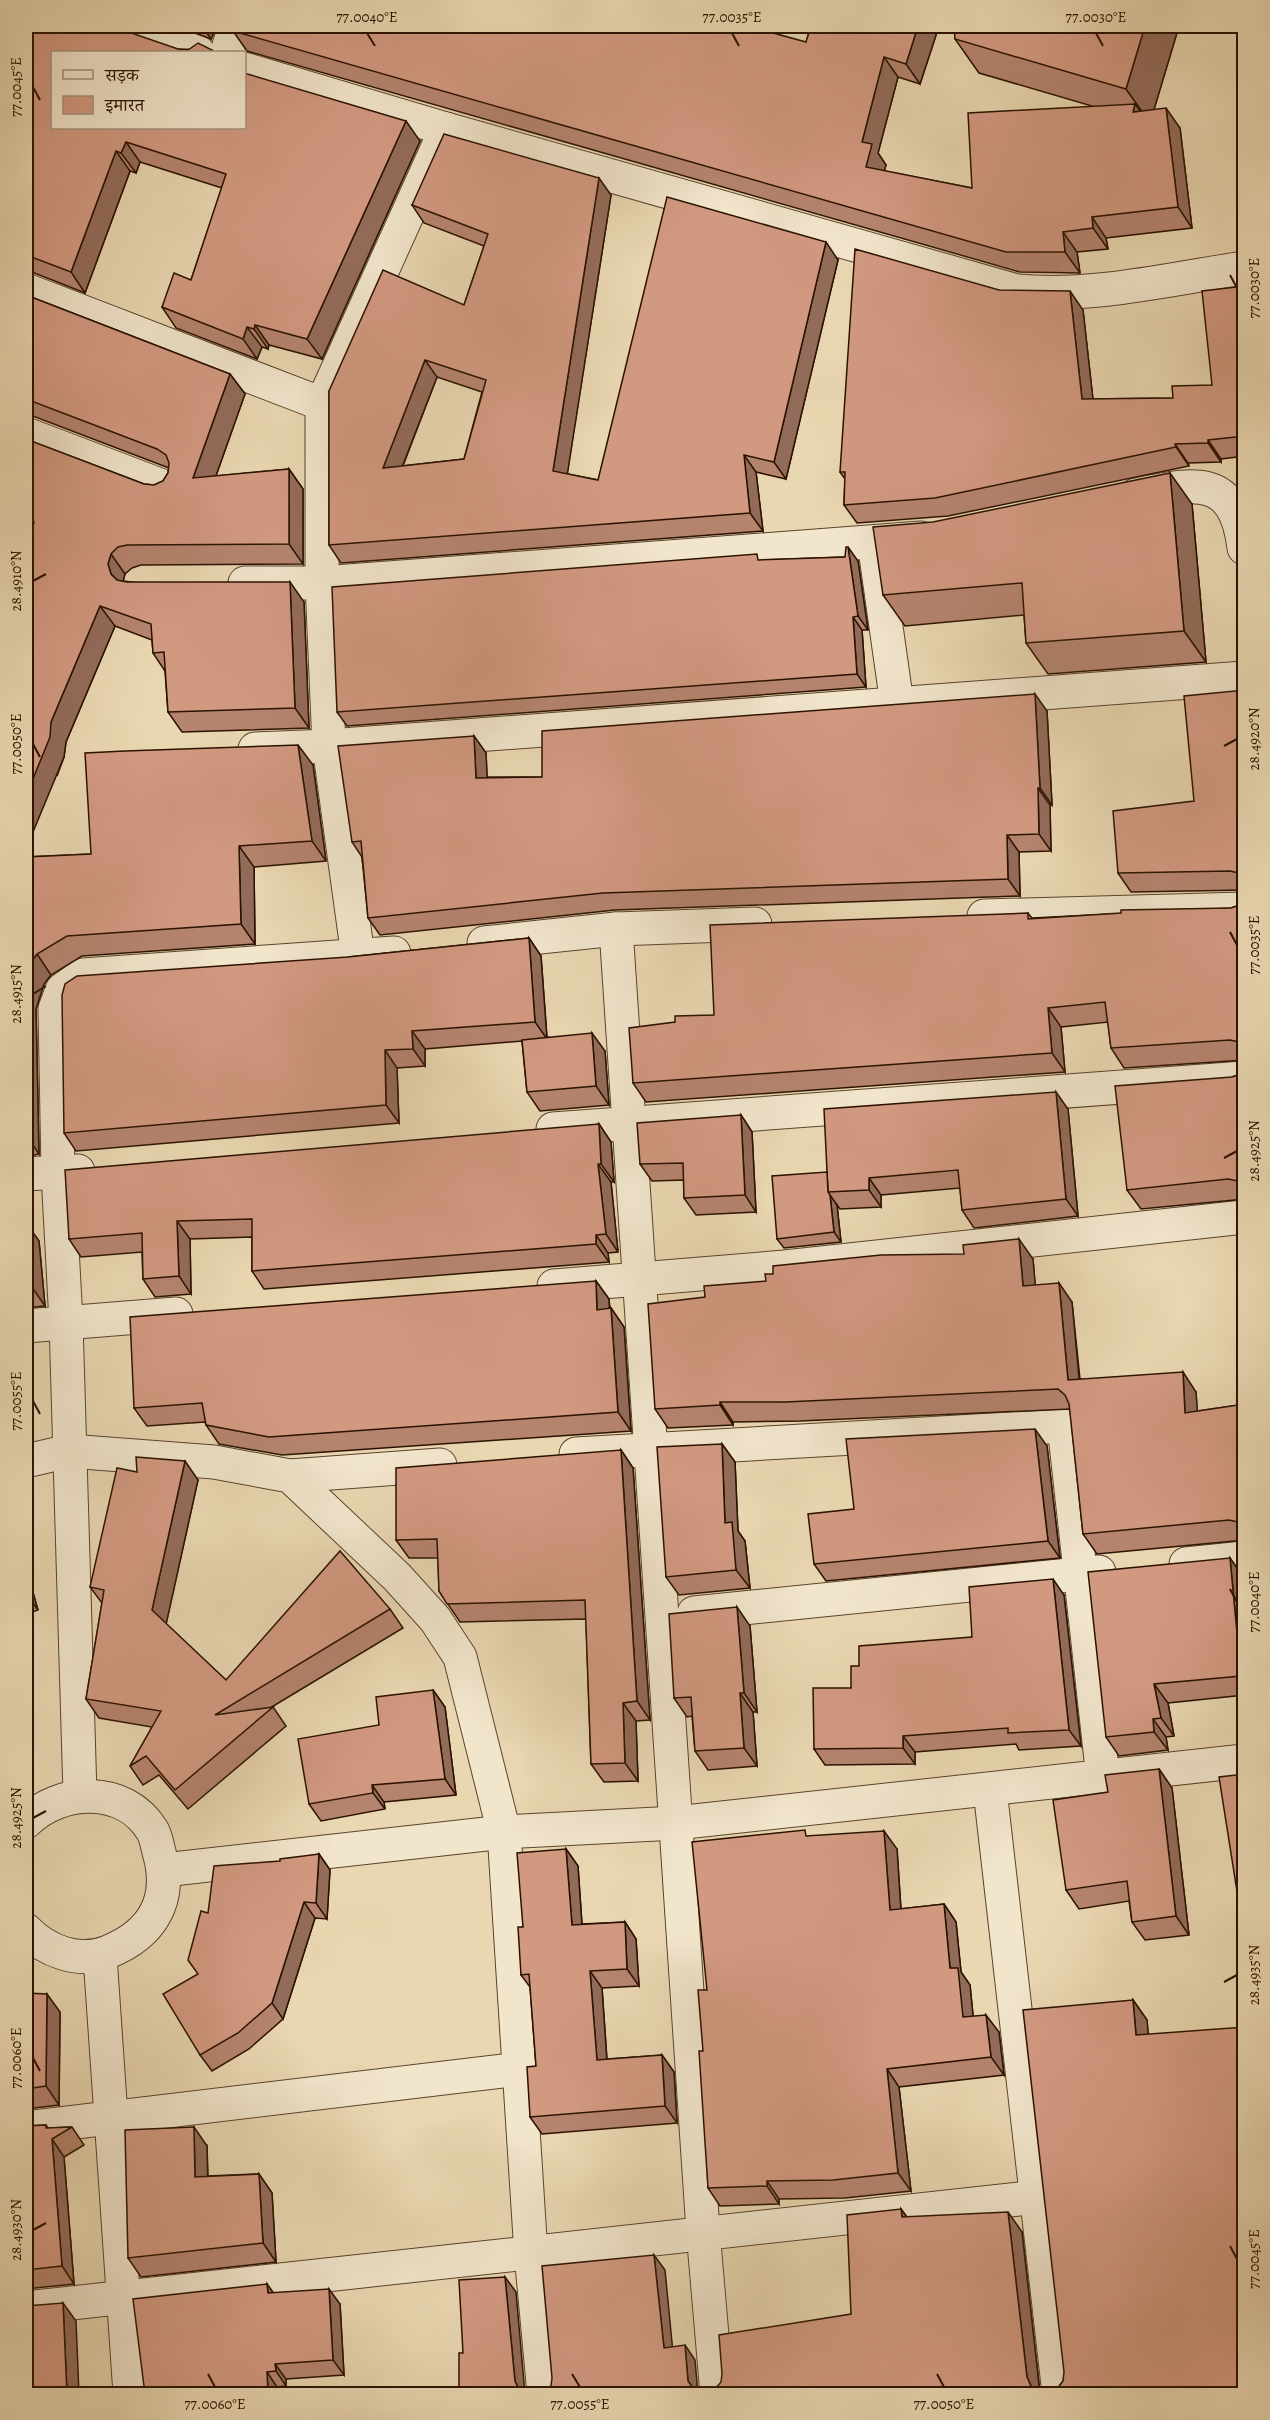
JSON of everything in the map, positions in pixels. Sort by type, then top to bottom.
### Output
[{"type":"street","points":[[125,26],[195,51]]},
{"type":"street","points":[[227,51],[235,26]]},
{"type":"street","points":[[246,70],[446,129],[1017,291],[1053,294],[1096,291],[1245,268]]},
{"type":"street","points":[[358,956],[329,746],[316,583],[322,404],[446,129]]},
{"type":"street","points":[[26,290],[322,404]]},
{"type":"street","points":[[26,434],[165,487]]},
{"type":"street","points":[[1111,501],[1197,485],[1225,496],[1242,528],[1245,548]]},
{"type":"street","points":[[220,583],[316,583],[951,535]]},
{"type":"street","points":[[874,542],[897,704]]},
{"type":"street","points":[[223,750],[329,746],[1245,678]]},
{"type":"street","points":[[959,917],[1245,909]]},
{"type":"street","points":[[80,1795],[66,1322],[57,1173],[55,1009],[62,990],[83,975],[358,956],[616,929],[782,923]]},
{"type":"street","points":[[616,929],[703,2231],[717,2394]]},
{"type":"street","points":[[522,1131],[1245,1078]]},
{"type":"street","points":[[26,1174],[105,1169]]},
{"type":"street","points":[[520,1288],[785,1267],[1245,1217]]},
{"type":"street","points":[[26,1326],[210,1311]]},
{"type":"street","points":[[547,1456],[652,1448],[1064,1426],[1103,1778]]},
{"type":"street","points":[[26,1461],[69,1451],[214,1462],[290,1476],[465,1463]]},
{"type":"street","points":[[290,1476],[397,1577],[435,1619],[460,1657],[504,1833],[531,2253],[544,2394]]},
{"type":"street","points":[[662,1616],[1245,1558]]},
{"type":"street","points":[[164,1870],[504,1833],[676,1823],[1245,1761]]},
{"type":"street","points":[[990,1790],[1059,2394]]},
{"type":"street","points":[[26,1822],[39,1808],[80,1795],[100,1796],[130,1808],[152,1830],[164,1870],[164,1891],[152,1921],[129,1944],[100,1956],[68,1955],[39,1944],[26,1930]]},
{"type":"street","points":[[100,1956],[130,2394]]},
{"type":"street","points":[[26,2128],[519,2069]]},
{"type":"street","points":[[26,2308],[531,2253],[703,2231],[1036,2197]]},
{"type":"building","points":[[26,26],[111,26],[178,49],[188,50],[198,43],[212,51],[51,51],[51,129],[246,129],[246,74],[406,121],[307,339],[255,325],[254,329],[247,327],[243,339],[162,307],[174,273],[191,280],[226,174],[126,142],[121,153],[116,151],[71,272],[26,255]]},
{"type":"building","points":[[234,26],[748,26],[806,42],[811,26],[918,26],[906,64],[884,57],[862,142],[872,144],[866,167],[972,188],[968,113],[1135,104],[1133,112],[1166,108],[1178,207],[1092,217],[1093,228],[1063,232],[1065,252],[1006,252],[233,31]]},
{"type":"building","points":[[954,26],[1145,26],[1126,89],[955,39]]},
{"type":"building","points":[[444,134],[599,178],[553,471],[598,480],[667,197],[826,242],[774,462],[744,455],[750,513],[329,545],[329,391],[383,270],[464,305],[488,234],[412,205]],"holes":[[[425,360],[486,380],[464,459],[383,468]]]},
{"type":"building","points":[[855,249],[999,290],[1070,291],[1082,399],[1173,398],[1172,386],[1212,385],[1202,291],[1245,286],[1245,436],[1208,440],[1208,443],[1175,444],[1176,447],[935,498],[844,505],[845,472],[840,472]]},
{"type":"building","points":[[26,295],[230,374],[193,478],[289,469],[289,544],[127,545],[118,547],[111,554],[108,564],[111,574],[117,580],[127,582],[290,582],[295,708],[168,712],[164,652],[153,653],[151,624],[100,606],[51,722],[50,737],[26,796],[26,550],[34,522],[26,511],[26,439],[144,484],[154,485],[163,481],[168,473],[169,463],[166,455],[157,449],[26,399]]},
{"type":"building","points":[[1170,473],[1184,631],[1026,643],[1022,583],[883,595],[873,527],[933,522]]},
{"type":"building","points":[[846,547],[848,547],[858,616],[853,617],[857,674],[337,712],[332,587],[757,554],[758,560],[845,557]]},
{"type":"building","points":[[1245,690],[1245,878],[1239,873],[1230,871],[1118,873],[1113,811],[1194,801],[1184,696]]},
{"type":"building","points":[[1035,694],[1040,788],[1038,788],[1039,834],[1007,835],[1008,879],[603,893],[368,918],[361,841],[352,842],[338,746],[474,736],[476,778],[542,777],[542,731]]},
{"type":"building","points":[[298,745],[312,841],[239,846],[241,924],[67,936],[37,954],[30,963],[26,978],[26,857],[91,854],[85,753]]},
{"type":"building","points":[[1245,901],[1245,1047],[1239,1042],[1230,1040],[1111,1048],[1105,1002],[1048,1008],[1052,1053],[633,1083],[629,1028],[675,1022],[675,1016],[714,1015],[710,925],[1028,913],[1028,919],[1121,913],[1121,910],[1231,908]]},
{"type":"building","points":[[529,938],[535,1022],[412,1031],[413,1049],[385,1050],[386,1105],[64,1133],[62,995],[65,984],[77,976],[348,957]]},
{"type":"building","points":[[592,1033],[596,1086],[527,1092],[522,1040]]},
{"type":"building","points":[[1245,1070],[1245,1188],[1238,1181],[1228,1179],[1127,1190],[1115,1086],[1232,1077]]},
{"type":"building","points":[[1056,1092],[1066,1199],[962,1210],[958,1170],[869,1178],[869,1190],[828,1192],[824,1109]]},
{"type":"building","points":[[741,1115],[745,1195],[684,1198],[683,1163],[640,1164],[637,1123]]},
{"type":"building","points":[[599,1124],[601,1164],[598,1164],[606,1234],[596,1235],[596,1244],[252,1271],[252,1219],[177,1221],[179,1276],[143,1279],[142,1233],[69,1239],[65,1170]]},
{"type":"building","points":[[827,1172],[834,1232],[777,1239],[772,1176]]},
{"type":"building","points":[[1019,1239],[1023,1286],[1059,1283],[1068,1380],[1183,1372],[1185,1413],[1245,1404],[1245,1521],[1229,1520],[1083,1534],[1069,1404],[1065,1395],[1058,1389],[786,1402],[720,1402],[720,1405],[655,1409],[648,1304],[705,1297],[704,1286],[766,1281],[765,1274],[773,1274],[773,1266],[881,1255],[964,1254],[963,1245]]},
{"type":"building","points":[[26,1249],[29,1283],[26,1283]]},
{"type":"building","points":[[596,1281],[597,1310],[611,1308],[618,1412],[269,1437],[206,1425],[202,1403],[134,1408],[130,1317]]},
{"type":"building","points":[[1035,1429],[1048,1541],[814,1564],[808,1514],[854,1509],[846,1439]]},
{"type":"building","points":[[722,1444],[725,1523],[732,1522],[736,1570],[666,1577],[657,1447]]},
{"type":"building","points":[[621,1450],[637,1701],[623,1703],[625,1763],[591,1764],[585,1600],[447,1604],[439,1591],[437,1539],[396,1540],[396,1468]]},
{"type":"building","points":[[136,1457],[185,1461],[152,1610],[226,1680],[340,1551],[390,1609],[215,1715],[273,1707],[175,1790],[146,1756],[130,1766],[161,1711],[86,1699],[104,1590],[90,1587],[117,1468],[137,1472]]},
{"type":"building","points":[[1230,1558],[1241,1676],[1154,1684],[1161,1718],[1153,1719],[1154,1732],[1106,1737],[1088,1572]]},
{"type":"building","points":[[1053,1579],[1069,1730],[1008,1733],[1008,1728],[903,1736],[903,1748],[814,1749],[813,1688],[851,1688],[851,1666],[859,1666],[859,1646],[972,1637],[969,1587]]},
{"type":"building","points":[[737,1607],[744,1693],[740,1693],[744,1748],[695,1751],[691,1697],[674,1698],[669,1614]]},
{"type":"building","points":[[433,1690],[445,1779],[372,1785],[373,1793],[309,1804],[298,1739],[379,1725],[376,1697]]},
{"type":"building","points":[[1159,1769],[1176,1916],[1132,1922],[1127,1881],[1066,1890],[1053,1800],[1108,1792],[1105,1775]]},
{"type":"building","points":[[1245,1774],[1245,1904],[1239,1904],[1219,1777]]},
{"type":"building","points":[[805,1830],[806,1836],[884,1831],[890,1910],[944,1904],[950,1968],[958,1968],[963,2017],[986,2015],[991,2057],[887,2069],[898,2173],[833,2180],[767,2181],[767,2186],[708,2188],[699,2051],[703,2051],[698,1990],[707,1990],[692,1842]]},
{"type":"building","points":[[566,1849],[572,1925],[625,1922],[627,1969],[590,1971],[597,2060],[662,2055],[665,2106],[530,2117],[527,2067],[536,2066],[529,1974],[521,1975],[518,1927],[523,1927],[517,1853]]},
{"type":"building","points":[[319,1854],[316,1903],[304,1902],[272,2003],[238,2033],[200,2055],[163,1994],[198,1974],[188,1960],[201,1911],[208,1913],[214,1866],[280,1861],[280,1859]]},
{"type":"building","points":[[26,1993],[47,1994],[46,2086],[26,2089]]},
{"type":"building","points":[[1133,2000],[1136,2035],[1245,2027],[1245,2394],[1103,2394],[1102,2392],[1078,2394],[723,2394],[722,2389],[715,2389],[721,2382],[722,2374],[719,2335],[851,2314],[847,2215],[901,2209],[902,2217],[1008,2212],[1027,2377],[1031,2386],[1038,2392],[1048,2393],[1057,2389],[1063,2381],[1064,2372],[1023,2010]]},
{"type":"building","points":[[46,2125],[46,2128],[72,2127],[52,2139],[62,2266],[26,2270],[26,2126]]},
{"type":"building","points":[[194,2127],[195,2177],[259,2174],[263,2243],[128,2258],[125,2130]]},
{"type":"building","points":[[654,2255],[664,2348],[685,2345],[688,2381],[697,2394],[543,2394],[551,2386],[552,2378],[542,2266]]},
{"type":"building","points":[[505,2277],[515,2381],[519,2390],[524,2394],[459,2394],[459,2353],[463,2353],[459,2280]]},
{"type":"building","points":[[267,2284],[268,2293],[329,2289],[333,2360],[275,2364],[276,2371],[267,2372],[268,2394],[145,2394],[133,2299]]},
{"type":"building","points":[[63,2303],[67,2394],[26,2394],[26,2306]]}]
